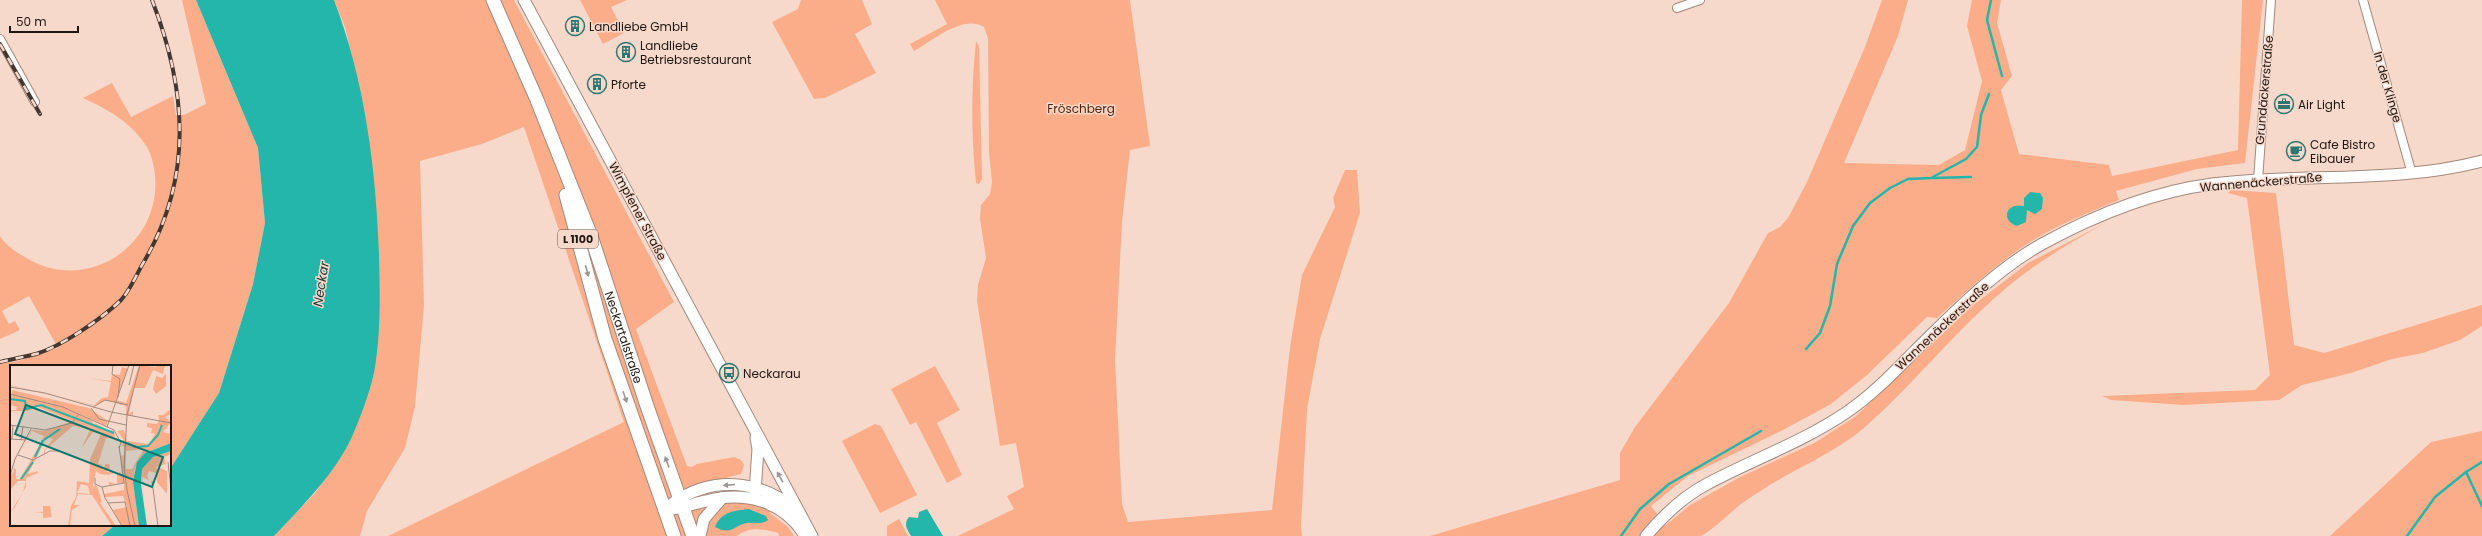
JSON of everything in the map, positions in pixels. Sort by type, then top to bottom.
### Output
[{"type":"main road","name":"Neckartalstraße","points":[[493,0],[536,100],[591,236],[647,406],[693,536]]},
{"type":"main road","name":"Neckartalstraße","points":[[551,139],[605,339],[674,536]]},
{"type":"street","name":"Wimpfener Straße","points":[[524,0],[812,536]]},
{"type":"street","points":[[1677,8],[1700,0]]},
{"type":"street","name":"Grundäckerstraße","points":[[2258,180],[2271,0]]},
{"type":"street","name":"In der Klinge","points":[[2363,0],[2412,174]]},
{"type":"street","points":[[0,39],[35,102]]},
{"type":"street","name":"Wannenäckerstraße","points":[[1646,536],[1670,511],[1706,484],[1814,434],[1849,411],[1869,396],[1951,315],[1994,278],[2039,246],[2119,207],[2160,194],[2210,184],[2258,180],[2412,174],[2482,161]]},
{"type":"street","name":"Wimpfener Straße","points":[[751,423],[758,449],[754,486],[758,498]]},
{"type":"street","name":"Wimpfener Straße","points":[[664,510],[729,484],[754,486],[780,497],[799,512]]},
{"type":"street","points":[[682,503],[722,498],[758,498],[776,506],[798,523],[806,536]]},
{"type":"street","points":[[700,536],[704,519],[722,498]]},
{"type":"green space","points":[[182,0],[196,0],[258,148],[265,223],[253,284],[219,393],[171,467],[171,365],[10,365],[10,526],[114,526],[102,536],[0,536],[0,364],[18,361],[58,348],[29,296],[2,311],[9,324],[15,321],[20,330],[0,339],[0,236],[18,253],[30,260],[53,269],[76,270],[98,266],[118,256],[134,241],[147,222],[154,200],[155,176],[153,165],[147,147],[134,130],[110,112],[83,98],[112,83],[131,117],[173,96],[176,115],[184,115],[206,104]]},
{"type":"green space","points":[[334,0],[514,0],[674,302],[636,329],[687,466],[692,467],[697,464],[734,457],[741,460],[744,465],[741,474],[695,486],[702,506],[742,501],[771,509],[770,513],[788,527],[794,536],[779,536],[778,533],[757,529],[747,531],[737,536],[388,536],[624,422],[524,127],[482,144],[420,161],[424,305],[415,407],[405,448],[367,511],[360,536],[274,536],[316,492],[350,440],[374,374],[364,110],[345,27]]},
{"type":"green space","points":[[580,0],[627,0],[611,7],[624,33],[603,44]]},
{"type":"green space","points":[[801,0],[862,0],[872,24],[855,34],[876,73],[825,98],[814,99],[772,22],[798,9]]},
{"type":"green space","name":"Fröschberg","points":[[935,0],[1130,0],[1150,146],[1130,150],[1122,222],[1115,360],[1122,504],[1128,522],[1272,510],[1290,347],[1302,275],[1335,207],[1333,198],[1345,170],[1357,170],[1360,213],[1320,339],[1307,409],[1301,526],[1302,536],[958,536],[1014,509],[1007,496],[1024,487],[1016,443],[1000,446],[977,301],[978,285],[986,258],[980,219],[981,205],[990,194],[992,182],[989,153],[988,38],[984,27],[976,24],[967,24],[948,30],[914,51],[910,44],[947,24]]},
{"type":"green space","points":[[1882,0],[1908,0],[1898,36],[1844,163],[1939,165],[1965,150],[1982,81],[1967,26],[1972,0],[2001,0],[1997,23],[2012,76],[2001,90],[2019,154],[2109,165],[2112,176],[2238,150],[2242,0],[2263,0],[2245,163],[2197,169],[2116,191],[2119,200],[2087,213],[2035,239],[1996,266],[1937,318],[1927,317],[1867,375],[1831,404],[1783,430],[1688,476],[1651,506],[1666,525],[1690,505],[1740,477],[1816,442],[1856,416],[1972,306],[2028,263],[2107,222],[2054,253],[2004,290],[1968,323],[1900,394],[1852,438],[1749,498],[1701,536],[1430,536],[1620,480],[1620,453],[1635,427],[1729,303],[1768,233],[1780,227],[1788,218],[1807,182],[1865,47]]},
{"type":"green space","points":[[976,41],[979,46],[982,179],[979,184],[976,183],[972,130],[972,94]]},
{"type":"green space","points":[[2231,190],[2276,193],[2294,345],[2324,353],[2482,305],[2482,326],[2460,340],[2423,353],[2392,359],[2351,373],[2302,385],[2279,400],[2183,405],[2111,400],[2102,396],[2255,390],[2270,375],[2247,198],[2228,193]]},
{"type":"green space","points":[[935,366],[960,410],[937,423],[962,475],[947,483],[916,422],[910,425],[891,389]]},
{"type":"green space","points":[[875,424],[881,426],[917,495],[880,513],[842,441]]},
{"type":"green space","points":[[2482,431],[2482,536],[2330,536],[2431,442]]},
{"type":"green space","points":[[899,519],[908,536],[887,536],[887,526]]},
{"type":"water","name":"Neckar","points":[[196,0],[334,0],[354,62],[361,94],[372,158],[375,190],[379,255],[380,314],[374,373],[361,415],[351,439],[336,465],[316,490],[274,536],[102,536],[114,526],[171,526],[171,467],[219,393],[253,284],[265,223],[258,148]]},
{"type":"water","points":[[2030,192],[2040,193],[2043,198],[2042,209],[2035,214],[2027,210],[2026,222],[2017,226],[2008,220],[2007,212],[2009,209],[2018,205],[2024,206],[2024,198]]},
{"type":"water","points":[[749,509],[766,516],[768,520],[761,523],[743,524],[729,530],[715,527],[724,515]]},
{"type":"water","points":[[927,509],[943,536],[911,536],[906,526],[907,520],[909,517],[918,518],[919,512]]},
{"type":"waterway","points":[[1991,0],[1987,20],[2002,76]]},
{"type":"waterway","points":[[1806,349],[1820,333],[1830,306],[1837,264],[1853,226],[1870,203],[1890,188],[1908,179],[1931,178],[1966,159],[1977,147],[1981,115],[1989,94]]},
{"type":"waterway","points":[[1932,178],[1971,177]]},
{"type":"waterway","points":[[1621,536],[1640,509],[1669,484],[1761,431]]},
{"type":"waterway","points":[[2466,472],[2482,462]]},
{"type":"waterway","points":[[2407,536],[2435,497],[2466,472],[2482,506]]},
{"type":"railway","points":[[0,362],[36,354],[57,345],[80,332],[112,308],[120,301],[129,289],[159,233],[170,200],[177,167],[180,134],[178,101],[173,67],[164,34],[152,0]]},
{"type":"railway","points":[[0,44],[40,114]]},
{"type":"place","name":"Landliebe GmbH","points":[[575,26]]},
{"type":"place","name":"Landliebe Betriebsrestaurant","points":[[626,52]]},
{"type":"place","name":"Pforte","points":[[597,84]]},
{"type":"place","name":"Air Light","points":[[2284,104]]},
{"type":"place","name":"Cafe Bistro Eibauer","points":[[2296,151]]},
{"type":"place","name":"Neckarau","points":[[729,373]]}]
